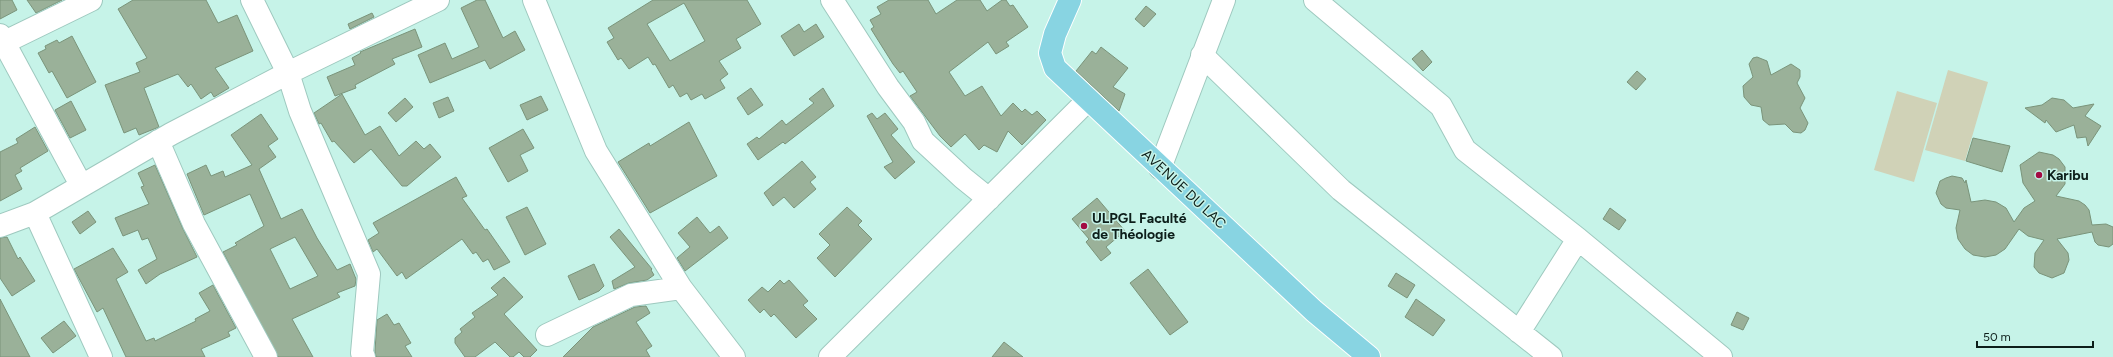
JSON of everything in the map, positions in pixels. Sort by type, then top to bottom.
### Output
[{"type":"main road","name":"AVENUE DU LAC","points":[[1070,0],[1055,34],[1050,53],[1055,68],[1314,311],[1369,357]]},
{"type":"street","points":[[81,185],[3,38],[90,0]]},
{"type":"street","points":[[252,0],[288,73],[300,111],[369,274],[359,356]]},
{"type":"street","points":[[0,226],[35,213],[158,141],[288,73],[438,0]]},
{"type":"street","points":[[534,0],[596,151],[681,288],[734,357]]},
{"type":"street","points":[[832,0],[888,87],[914,122],[923,141],[963,178],[989,199]]},
{"type":"street","points":[[1160,168],[1224,0]]},
{"type":"street","points":[[1315,0],[1441,106],[1465,150],[1578,239],[1721,357]]},
{"type":"street","points":[[1202,55],[1341,190],[1551,357]]},
{"type":"street","points":[[830,357],[1088,100]]},
{"type":"street","points":[[158,141],[194,224],[266,357]]},
{"type":"street","points":[[35,213],[101,357]]},
{"type":"street","points":[[1520,332],[1578,239]]},
{"type":"street","points":[[547,335],[631,295],[681,288]]},
{"type":"green space","points":[[1948,70],[1988,82],[1965,161],[1925,150]]},
{"type":"green space","points":[[1897,91],[1937,103],[1914,182],[1874,170]]},
{"type":"building","points":[[0,0],[12,0],[17,10],[0,19]]},
{"type":"building","points":[[27,0],[62,0],[36,13]]},
{"type":"building","points":[[133,0],[206,0],[218,23],[237,15],[253,51],[215,68],[229,88],[214,97],[211,92],[201,99],[191,84],[188,87],[178,74],[144,88],[159,127],[139,135],[136,128],[124,133],[105,85],[140,72],[136,63],[147,58],[118,9]]},
{"type":"building","points":[[477,0],[485,0],[503,38],[515,31],[525,50],[490,69],[485,60],[430,83],[418,55],[445,43],[452,59],[479,47],[461,8]]},
{"type":"building","points":[[653,0],[747,0],[761,24],[736,39],[741,48],[719,61],[728,74],[720,80],[725,88],[705,99],[702,94],[691,100],[687,93],[680,97],[673,85],[669,88],[655,64],[653,65],[648,57],[629,69],[621,58],[618,60],[607,42],[614,38],[608,28]],"holes":[[[684,3],[705,41],[670,61],[647,24]]]},
{"type":"building","points":[[889,0],[928,0],[936,14],[957,0],[980,0],[987,11],[1002,0],[1006,0],[1010,6],[1013,5],[1028,27],[1006,42],[1009,46],[996,54],[988,42],[949,72],[965,96],[982,86],[1001,116],[1013,103],[1022,112],[1025,109],[1032,115],[1037,111],[1046,120],[1022,145],[1008,131],[997,152],[984,145],[979,150],[965,134],[951,147],[940,136],[910,96],[917,92],[903,71],[900,73],[893,64],[871,29],[874,27],[870,20],[881,14],[877,7]]},
{"type":"building","points":[[1146,6],[1156,14],[1144,27],[1135,19]]},
{"type":"building","points":[[372,13],[374,17],[350,29],[348,24]]},
{"type":"building","points":[[799,24],[804,32],[816,24],[824,37],[794,56],[781,36]]},
{"type":"building","points":[[415,29],[422,47],[392,59],[395,64],[355,85],[356,88],[335,96],[327,77],[355,65],[352,58],[361,53],[360,52]]},
{"type":"building","points":[[72,36],[96,82],[67,98],[52,71],[49,73],[38,53],[46,49],[45,46],[57,40],[59,43]]},
{"type":"building","points":[[1101,47],[1128,68],[1113,87],[1125,94],[1119,111],[1076,71],[1092,51],[1096,54]]},
{"type":"building","points":[[1422,50],[1432,62],[1423,71],[1412,59]]},
{"type":"building","points":[[1757,57],[1767,61],[1771,75],[1791,64],[1800,70],[1800,77],[1797,83],[1805,98],[1800,108],[1808,123],[1805,130],[1801,133],[1793,132],[1785,124],[1769,125],[1763,120],[1761,107],[1751,105],[1744,97],[1743,86],[1753,77],[1749,64],[1753,58]]},
{"type":"building","points":[[1637,71],[1646,79],[1636,90],[1627,82]]},
{"type":"building","points":[[751,88],[763,105],[748,115],[737,98]]},
{"type":"building","points":[[823,88],[834,106],[785,144],[783,142],[758,160],[747,144],[757,137],[759,139],[782,120],[786,125],[814,103],[809,99]]},
{"type":"building","points":[[342,94],[365,135],[380,126],[399,156],[416,141],[424,149],[430,144],[441,157],[407,186],[402,186],[371,149],[354,163],[334,141],[332,142],[321,123],[319,124],[314,113]]},
{"type":"building","points":[[541,96],[548,110],[527,120],[520,105]]},
{"type":"building","points":[[448,97],[454,111],[439,118],[433,103]]},
{"type":"building","points":[[405,98],[413,107],[396,122],[388,113]]},
{"type":"building","points":[[2052,98],[2064,100],[2073,108],[2094,104],[2085,116],[2101,126],[2088,146],[2086,137],[2077,138],[2074,125],[2056,132],[2046,120],[2045,123],[2025,108],[2042,105]]},
{"type":"building","points":[[71,101],[86,130],[70,138],[55,110]]},
{"type":"building","points":[[872,113],[877,119],[885,113],[898,129],[891,135],[915,162],[895,179],[884,167],[893,162],[867,116]]},
{"type":"building","points":[[261,114],[278,139],[268,146],[276,157],[259,169],[281,219],[302,209],[317,238],[337,270],[350,264],[356,279],[355,286],[337,293],[340,297],[292,319],[313,357],[278,357],[223,252],[237,245],[235,243],[264,226],[250,194],[204,215],[187,174],[206,165],[211,176],[223,171],[225,177],[252,165],[231,135]],"holes":[[[295,237],[318,276],[290,289],[270,249]]]},
{"type":"building","points":[[689,122],[717,176],[650,213],[618,162],[649,143],[650,146]]},
{"type":"building","points":[[35,127],[48,151],[20,168],[22,171],[15,175],[22,189],[0,201],[0,152],[18,143],[16,139]]},
{"type":"building","points":[[523,129],[534,148],[520,155],[528,171],[508,182],[489,148]]},
{"type":"building","points":[[1973,138],[2010,146],[2002,172],[1966,161]]},
{"type":"building","points":[[2039,152],[2053,155],[2059,159],[2065,167],[2065,184],[2056,196],[2079,201],[2085,205],[2089,210],[2092,225],[2106,224],[2113,227],[2113,244],[2109,247],[2098,245],[2095,242],[2092,232],[2057,239],[2068,253],[2069,260],[2064,273],[2052,278],[2039,273],[2034,267],[2035,253],[2044,240],[2028,236],[2019,229],[2005,249],[1996,255],[1985,257],[1973,255],[1965,249],[1958,239],[1956,228],[1960,210],[1946,208],[1941,204],[1936,193],[1940,181],[1952,176],[1962,178],[1965,183],[1966,180],[1971,202],[1985,200],[1996,202],[2006,208],[2014,222],[2024,208],[2035,201],[2023,183],[2020,165]]},
{"type":"building","points":[[802,161],[816,177],[810,182],[816,189],[794,208],[784,197],[773,206],[764,193]]},
{"type":"building","points":[[155,165],[197,257],[160,274],[146,284],[138,270],[157,259],[148,238],[142,240],[138,230],[123,236],[115,218],[149,204],[141,187],[144,186],[138,173]]},
{"type":"building","points":[[456,177],[467,196],[462,198],[485,230],[487,229],[510,262],[494,270],[488,259],[483,262],[476,252],[473,254],[462,239],[406,279],[402,272],[397,276],[377,249],[373,252],[368,240],[379,233],[373,223]]},
{"type":"building","points":[[1097,198],[1125,231],[1106,247],[1111,253],[1101,261],[1086,242],[1089,239],[1072,219]]},
{"type":"building","points":[[527,207],[546,244],[525,255],[506,217]]},
{"type":"building","points":[[847,207],[862,221],[858,225],[872,239],[835,277],[817,258],[830,245],[819,234]]},
{"type":"building","points":[[1610,208],[1626,220],[1619,230],[1603,219]]},
{"type":"building","points":[[88,211],[96,222],[80,234],[72,222]]},
{"type":"building","points":[[697,217],[710,233],[719,226],[728,238],[685,271],[677,258],[690,247],[678,233]]},
{"type":"building","points":[[619,229],[652,269],[651,270],[654,275],[647,280],[629,283],[614,289],[612,281],[635,267],[610,237]]},
{"type":"building","points":[[7,237],[18,259],[20,257],[35,281],[12,296],[0,278],[0,238]]},
{"type":"building","points":[[113,248],[128,272],[116,279],[146,341],[154,338],[155,341],[196,321],[195,319],[210,311],[199,293],[213,285],[236,328],[228,332],[230,336],[201,349],[205,357],[126,357],[103,308],[97,312],[74,269]]},
{"type":"building","points":[[594,264],[604,286],[599,291],[579,300],[568,276]]},
{"type":"building","points":[[1148,269],[1188,322],[1170,335],[1130,283]]},
{"type":"building","points":[[1396,273],[1415,285],[1407,298],[1388,286]]},
{"type":"building","points":[[504,277],[523,297],[504,314],[537,350],[530,357],[524,357],[519,352],[513,357],[510,357],[495,342],[475,357],[465,357],[455,343],[455,338],[462,332],[460,329],[475,317],[472,313],[498,295],[491,288]]},
{"type":"building","points":[[780,280],[784,284],[789,280],[808,301],[803,305],[817,319],[796,338],[774,314],[771,317],[764,309],[760,313],[748,300],[762,287],[768,292]]},
{"type":"building","points":[[0,299],[30,357],[0,357]]},
{"type":"building","points":[[1416,299],[1445,320],[1433,336],[1405,317]]},
{"type":"building","points":[[646,306],[650,313],[636,322],[652,346],[646,350],[650,357],[563,357],[593,327],[635,307]]},
{"type":"building","points":[[1737,312],[1749,318],[1743,330],[1731,325]]},
{"type":"building","points":[[387,314],[394,325],[399,323],[411,343],[405,346],[412,357],[376,357],[377,320]]},
{"type":"building","points":[[64,321],[76,336],[53,353],[41,338]]},
{"type":"building","points":[[1004,342],[1023,357],[992,357]]},
{"type":"place","name":"Karibu","points":[[2039,175]]},
{"type":"place","name":"ULPGL Faculté de Théologie","points":[[1084,226]]}]
